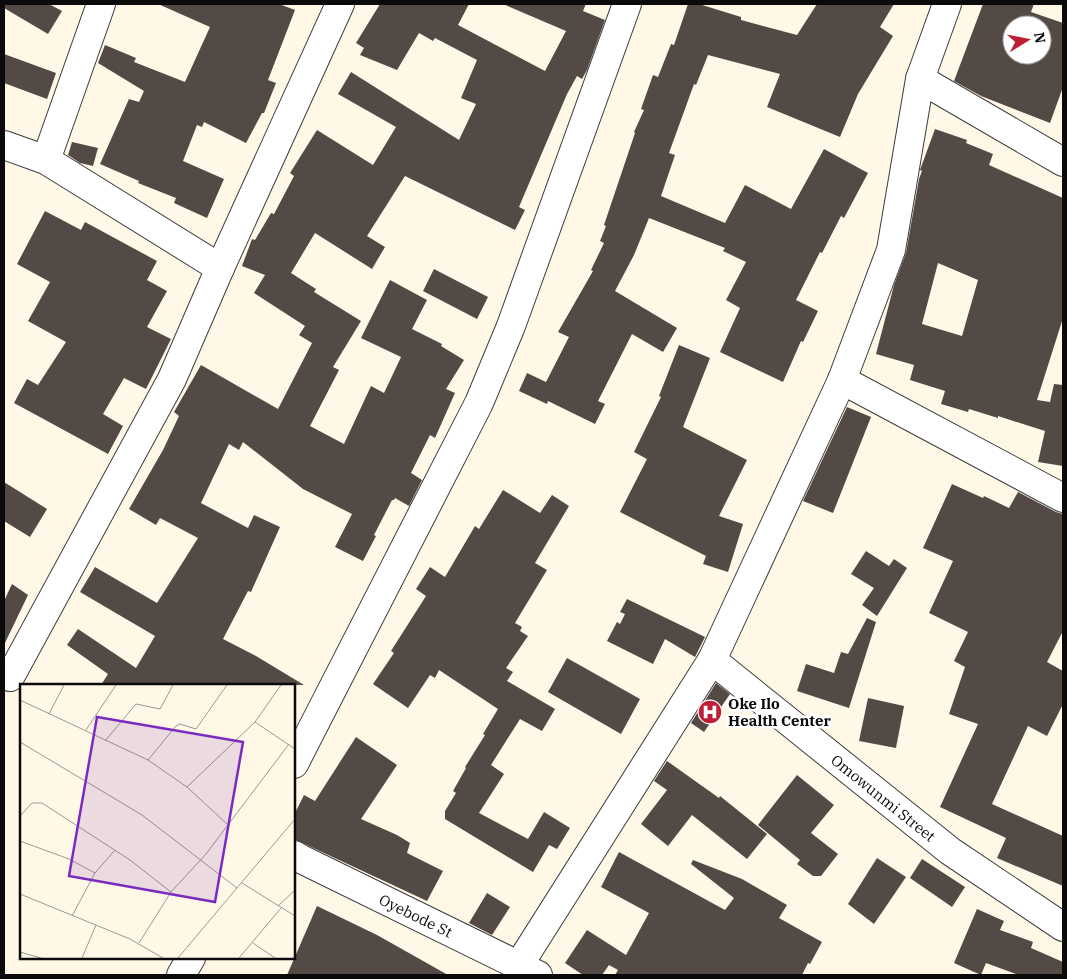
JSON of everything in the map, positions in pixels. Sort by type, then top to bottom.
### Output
[{"type":"street","points":[[46,160],[101,4]]},
{"type":"street","points":[[13,679],[172,379],[220,268],[340,4]]},
{"type":"street","points":[[295,762],[479,403],[514,317],[627,4]]},
{"type":"street","points":[[528,970],[712,660],[842,380],[891,250],[920,79],[947,4]]},
{"type":"street","points":[[920,79],[1063,162]]},
{"type":"street","points":[[4,145],[46,160],[220,268]]},
{"type":"street","points":[[842,380],[1063,498]]},
{"type":"street","name":"Omowunmi Street","points":[[712,660],[950,850],[1063,927]]},
{"type":"street","name":"Oyebode St","points":[[295,855],[300,859],[528,970]]},
{"type":"street","points":[[181,975],[190,959]]},
{"type":"building","points":[[4,4],[49,4],[62,11],[48,34],[4,8]]},
{"type":"building","points":[[158,4],[279,4],[295,10],[268,80],[276,83],[264,113],[262,113],[246,143],[204,122],[202,127],[197,125],[183,161],[224,179],[207,218],[174,203],[176,198],[138,183],[139,181],[100,164],[129,99],[139,102],[144,91],[98,63],[105,45],[136,58],[134,62],[185,82],[210,27]]},
{"type":"building","points":[[380,4],[469,4],[458,25],[545,71],[566,31],[503,4],[586,4],[583,11],[605,20],[587,70],[582,79],[577,76],[567,94],[519,207],[525,210],[515,230],[405,176],[367,236],[385,247],[372,269],[315,233],[291,273],[316,289],[314,292],[361,321],[333,367],[339,370],[310,426],[344,444],[371,386],[384,393],[401,357],[361,338],[390,280],[427,300],[412,329],[442,344],[441,346],[464,360],[446,389],[455,393],[435,438],[430,435],[411,473],[422,480],[409,506],[395,498],[392,500],[363,561],[335,547],[352,514],[303,489],[243,442],[239,450],[229,444],[201,503],[248,528],[254,515],[280,527],[251,592],[248,591],[223,639],[256,656],[304,685],[102,684],[108,674],[67,645],[78,629],[136,668],[155,636],[80,592],[95,567],[157,603],[198,538],[160,518],[156,525],[129,509],[163,450],[179,416],[174,412],[201,365],[278,409],[312,343],[299,335],[305,326],[254,293],[265,275],[242,266],[252,239],[255,240],[271,213],[274,214],[294,176],[290,173],[317,130],[373,165],[396,127],[338,94],[351,72],[459,140],[476,104],[461,98],[477,60],[435,38],[433,41],[419,33],[397,70],[360,55],[364,48],[356,43]]},
{"type":"building","points":[[688,4],[699,4],[741,17],[741,20],[797,35],[817,4],[894,4],[880,27],[893,36],[858,94],[840,137],[767,107],[780,74],[708,55],[696,85],[694,84],[669,153],[675,155],[661,196],[725,223],[745,185],[791,209],[824,149],[868,173],[844,218],[841,216],[822,253],[820,252],[796,300],[818,311],[803,342],[801,341],[783,382],[720,352],[740,308],[726,300],[746,262],[723,251],[725,248],[649,218],[634,255],[615,291],[677,328],[663,352],[632,334],[598,401],[605,404],[595,424],[548,401],[547,404],[519,391],[527,373],[546,382],[569,337],[558,332],[593,271],[591,270],[604,243],[600,241],[606,226],[604,225],[634,132],[644,110],[641,109],[653,75],[658,77],[671,44],[674,45]]},
{"type":"building","points":[[983,4],[1034,4],[1031,12],[1040,15],[1002,15],[1002,65],[1052,65],[1052,19],[1063,23],[1063,87],[1050,123],[981,96],[954,81]]},
{"type":"building","points":[[4,54],[56,73],[47,99],[4,83]]},
{"type":"building","points":[[935,129],[967,140],[966,143],[993,154],[989,165],[1063,198],[1063,318],[1037,400],[1050,402],[1054,384],[1063,385],[1063,466],[1038,462],[1045,431],[998,416],[998,418],[969,409],[968,412],[941,404],[945,391],[910,380],[914,365],[876,354],[894,285],[906,253],[922,171],[920,170]],"holes":[[[938,263],[978,280],[962,336],[922,324]]]},
{"type":"building","points":[[72,142],[98,148],[93,166],[80,163],[68,155]]},
{"type":"building","points":[[45,211],[81,230],[85,222],[157,261],[147,280],[167,291],[147,327],[171,339],[146,389],[124,378],[103,414],[123,426],[108,454],[14,403],[27,379],[38,385],[66,342],[28,321],[50,282],[17,264]]},
{"type":"building","points":[[434,269],[488,297],[477,319],[423,291]]},
{"type":"building","points":[[679,345],[710,358],[683,427],[747,460],[719,516],[743,524],[728,572],[703,564],[706,556],[620,512],[647,459],[634,452],[661,397],[659,396]]},
{"type":"building","points":[[847,407],[871,417],[833,513],[803,501]]},
{"type":"building","points":[[4,482],[47,509],[30,537],[4,521]]},
{"type":"building","points":[[952,484],[1009,508],[1018,492],[1063,514],[1063,631],[1047,662],[1063,671],[1063,704],[1047,736],[1028,726],[992,804],[1063,836],[1063,886],[997,858],[1006,838],[940,807],[978,724],[949,714],[965,667],[954,661],[968,632],[929,613],[953,561],[923,548]]},
{"type":"building","points":[[503,490],[540,513],[552,495],[569,506],[535,563],[547,570],[515,623],[522,627],[520,631],[528,636],[506,668],[513,672],[507,681],[555,709],[542,731],[520,719],[491,765],[504,774],[479,813],[528,839],[544,812],[570,828],[557,849],[549,845],[533,872],[445,819],[445,811],[456,793],[453,791],[498,709],[439,670],[435,678],[430,675],[408,708],[373,684],[394,653],[391,651],[426,596],[416,589],[430,567],[445,577],[475,526],[479,529]]},
{"type":"building","points":[[866,551],[889,566],[894,559],[907,568],[877,616],[862,605],[874,588],[851,574]]},
{"type":"building","points":[[12,584],[28,595],[4,645],[4,601]]},
{"type":"building","points":[[627,599],[705,637],[695,657],[665,639],[653,664],[607,641],[617,622],[620,624],[625,614],[620,612]]},
{"type":"building","points":[[867,618],[876,622],[849,708],[797,691],[806,664],[834,673],[841,652],[848,654]]},
{"type":"building","points":[[567,658],[640,699],[621,734],[548,692]]},
{"type":"building","points":[[716,683],[730,694],[704,732],[691,723]]},
{"type":"building","points":[[868,698],[904,706],[896,748],[859,741]]},
{"type":"building","points":[[356,737],[397,765],[361,819],[410,843],[407,853],[443,871],[427,901],[295,839],[295,813],[304,795],[315,801]]},
{"type":"building","points":[[667,761],[719,798],[720,796],[767,834],[747,859],[692,815],[668,846],[641,824],[667,790],[654,781]]},
{"type":"building","points":[[797,775],[834,805],[811,833],[838,854],[821,876],[813,876],[797,864],[800,860],[758,825]]},
{"type":"building","points":[[619,852],[725,910],[734,898],[691,864],[693,860],[742,879],[787,905],[779,918],[822,942],[802,975],[615,975],[618,970],[609,965],[602,975],[583,975],[565,963],[587,930],[626,955],[649,913],[601,887]]},
{"type":"building","points":[[877,858],[906,877],[874,924],[848,904]]},
{"type":"building","points":[[922,859],[965,887],[952,907],[910,878]]},
{"type":"building","points":[[487,893],[510,907],[492,935],[469,923]]},
{"type":"building","points":[[317,906],[377,935],[448,975],[287,975]]},
{"type":"building","points":[[977,909],[1004,921],[1000,930],[1033,942],[1031,948],[1063,962],[1063,975],[1019,975],[986,963],[981,975],[954,963]]},
{"type":"place","name":"Oke Ilo Health Center","points":[[710,712]]}]
